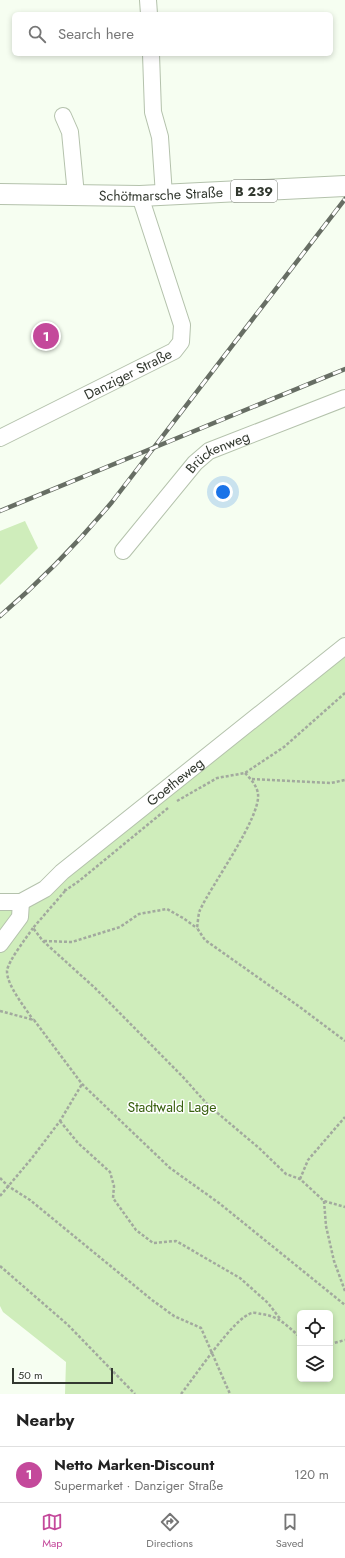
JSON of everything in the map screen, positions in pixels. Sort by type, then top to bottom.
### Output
[{"type":"main road","name":"Schötmarsche Straße","points":[[0,194],[164,196],[345,186]]},
{"type":"street","points":[[148,0],[149,12]]},
{"type":"street","points":[[150,56],[153,112],[160,137],[164,196]]},
{"type":"street","points":[[63,116],[70,132],[76,195]]},
{"type":"street","name":"Danziger Straße","points":[[0,438],[174,351],[181,342],[182,325],[140,196]]},
{"type":"street","name":"Brückenweg","points":[[123,551],[195,463],[209,451],[345,398]]},
{"type":"street","name":"Goetheweg","points":[[0,902],[21,902],[45,889],[62,872],[345,646]]},
{"type":"street","points":[[0,944],[20,917],[21,902]]},
{"type":"path","points":[[345,693],[284,747],[245,773],[217,778],[176,801],[66,890],[33,928],[14,955],[7,970],[12,989],[82,1084],[170,1168],[219,1203],[345,1305]]},
{"type":"path","points":[[197,928],[200,911],[246,830],[256,806],[258,794],[252,780],[245,773]]},
{"type":"path","points":[[252,780],[331,783],[345,780]]},
{"type":"path","points":[[45,889],[66,890]]},
{"type":"path","points":[[43,941],[72,942],[120,928],[139,914],[167,909],[197,928],[205,940],[345,1041]]},
{"type":"path","points":[[33,928],[43,941],[95,988],[208,1104],[259,1148],[286,1174],[300,1179],[324,1201],[345,1207]]},
{"type":"path","points":[[0,1011],[34,1020]]},
{"type":"path","points":[[0,1196],[32,1158],[60,1121],[82,1084]]},
{"type":"path","points":[[300,1179],[308,1160],[345,1117]]},
{"type":"path","points":[[60,1121],[78,1143],[110,1172],[114,1186],[113,1198],[136,1230],[153,1243],[176,1241],[240,1278],[268,1303],[281,1320],[297,1334]]},
{"type":"path","points":[[0,1178],[8,1186],[30,1200],[152,1300],[174,1316],[201,1328],[222,1372],[228,1393],[230,1394]]},
{"type":"path","points":[[324,1201],[327,1233],[334,1261],[345,1291]]},
{"type":"path","points":[[0,1266],[68,1325],[135,1394]]},
{"type":"path","points":[[181,1394],[212,1352],[242,1319],[252,1313],[266,1315],[281,1320]]},
{"type":"path","points":[[333,1343],[345,1340]]},
{"type":"green space","points":[[25,521],[38,548],[0,585],[0,531]]},
{"type":"green space","name":"Stadtwald Lage","points":[[345,652],[345,1394],[65,1394],[66,1362],[3,1312],[0,1306],[0,908],[63,882]]},
{"type":"railway","points":[[0,616],[58,562],[112,502],[345,199]]},
{"type":"railway","points":[[0,511],[345,369]]},
{"type":"place","name":"Netto Marken-Discount","points":[[46,336]]}]
